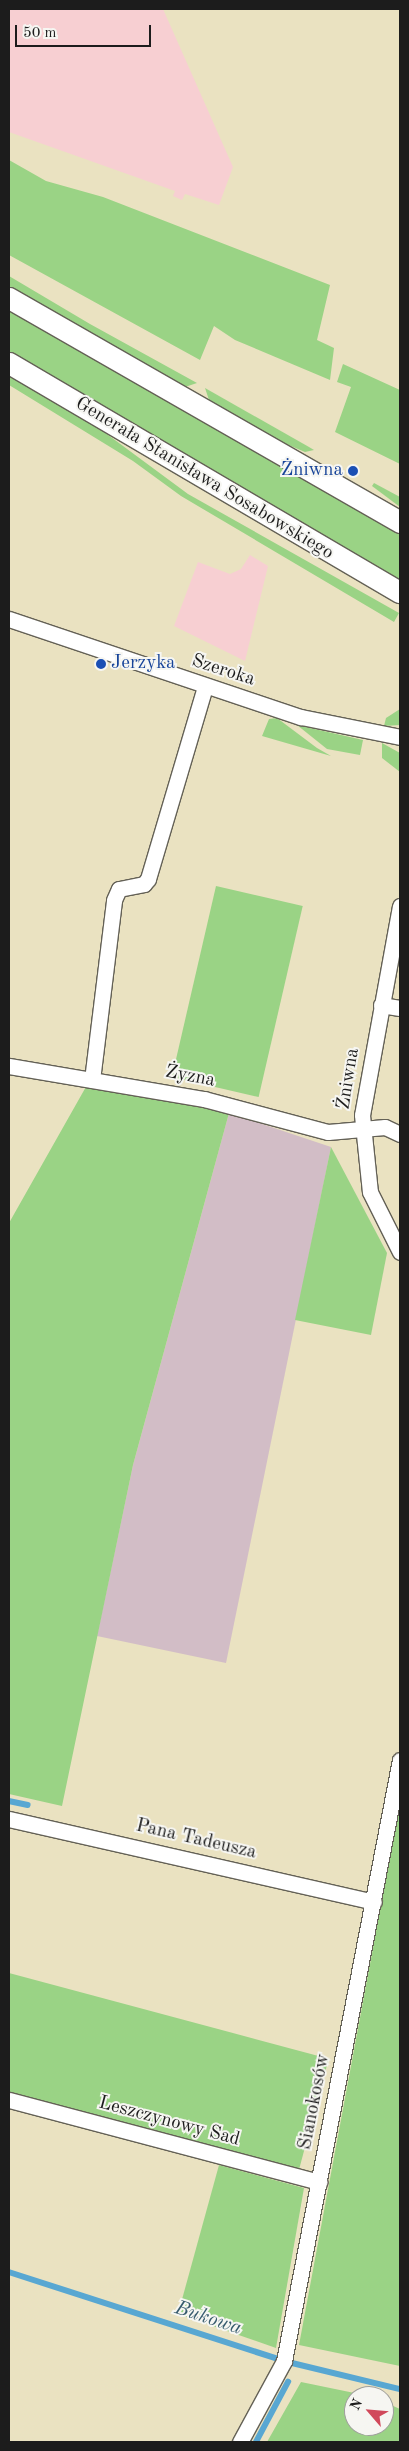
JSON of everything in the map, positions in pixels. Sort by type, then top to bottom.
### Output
[{"type":"main road","points":[[9,298],[400,522]]},
{"type":"main road","name":"Generała Stanisława Sosabowskiego","points":[[9,363],[400,592]]},
{"type":"street","name":"Szeroka","points":[[9,619],[205,686],[339,727],[400,737]]},
{"type":"street","points":[[92,1080],[114,900],[119,889],[144,884],[148,879],[205,686]]},
{"type":"street","name":"Żniwna","points":[[400,906],[381,1005],[362,1130],[370,1192],[400,1252]]},
{"type":"street","points":[[381,1005],[400,1008]]},
{"type":"street","name":"Żyzna","points":[[9,1066],[242,1108],[328,1132],[384,1127],[400,1134]]},
{"type":"street","name":"Sianokosów","points":[[240,2442],[284,2361],[400,1760]]},
{"type":"street","name":"Pana Tadeusza","points":[[9,1819],[374,1902]]},
{"type":"street","name":"Leszczynowy Sad","points":[[9,2100],[319,2182]]},
{"type":"shaded area","points":[[9,9],[163,9],[233,167],[219,205],[185,194],[182,200],[173,196],[175,191],[9,132]]},
{"type":"shaded area","points":[[250,555],[268,566],[245,661],[174,626],[198,562],[230,574],[241,569]]},
{"type":"shaded area","points":[[229,1113],[331,1147],[226,1663],[97,1636],[133,1465]]},
{"type":"green space","points":[[9,160],[46,181],[103,197],[330,285],[317,340],[334,348],[330,380],[235,340],[214,326],[200,360],[9,255]]},
{"type":"green space","points":[[9,276],[90,324],[197,383],[185,387],[86,332],[9,287]]},
{"type":"green space","points":[[9,310],[400,533],[400,582],[9,352]]},
{"type":"green space","points":[[343,364],[400,390],[400,464],[335,432],[351,387],[337,382]]},
{"type":"green space","points":[[9,374],[100,429],[188,494],[399,613],[394,622],[181,496],[133,461],[9,385]]},
{"type":"green space","points":[[205,388],[314,450],[305,452],[279,441],[209,400]]},
{"type":"green space","points":[[374,483],[400,497],[400,507],[372,486]]},
{"type":"green space","points":[[400,709],[400,725],[384,726],[386,718]]},
{"type":"green space","points":[[277,718],[317,748],[331,756],[262,736],[269,719]]},
{"type":"green space","points":[[297,725],[363,740],[360,755],[327,749]]},
{"type":"green space","points":[[382,743],[400,753],[400,772],[382,758]]},
{"type":"green space","points":[[216,886],[303,906],[259,1097],[172,1077]]},
{"type":"green space","points":[[87,1085],[229,1113],[133,1465],[62,1806],[9,1794],[9,1223]]},
{"type":"green space","points":[[331,1147],[387,1253],[371,1335],[295,1320]]},
{"type":"green space","points":[[400,1803],[400,2366],[299,2345]]},
{"type":"green space","points":[[9,1973],[329,2059],[298,2173],[9,2095]]},
{"type":"green space","points":[[219,2165],[304,2188],[276,2348],[178,2314]]},
{"type":"green space","points":[[301,2382],[344,2391],[344,2436],[394,2436],[394,2406],[400,2409],[400,2442],[267,2442]]},
{"type":"waterway","points":[[9,1801],[28,1805]]},
{"type":"waterway","name":"Bukowa","points":[[9,2272],[284,2361],[400,2389]]},
{"type":"waterway","points":[[256,2442],[288,2382]]},
{"type":"place","name":"Żniwna","points":[[353,471]]},
{"type":"place","name":"Jerzyka","points":[[101,664]]}]
